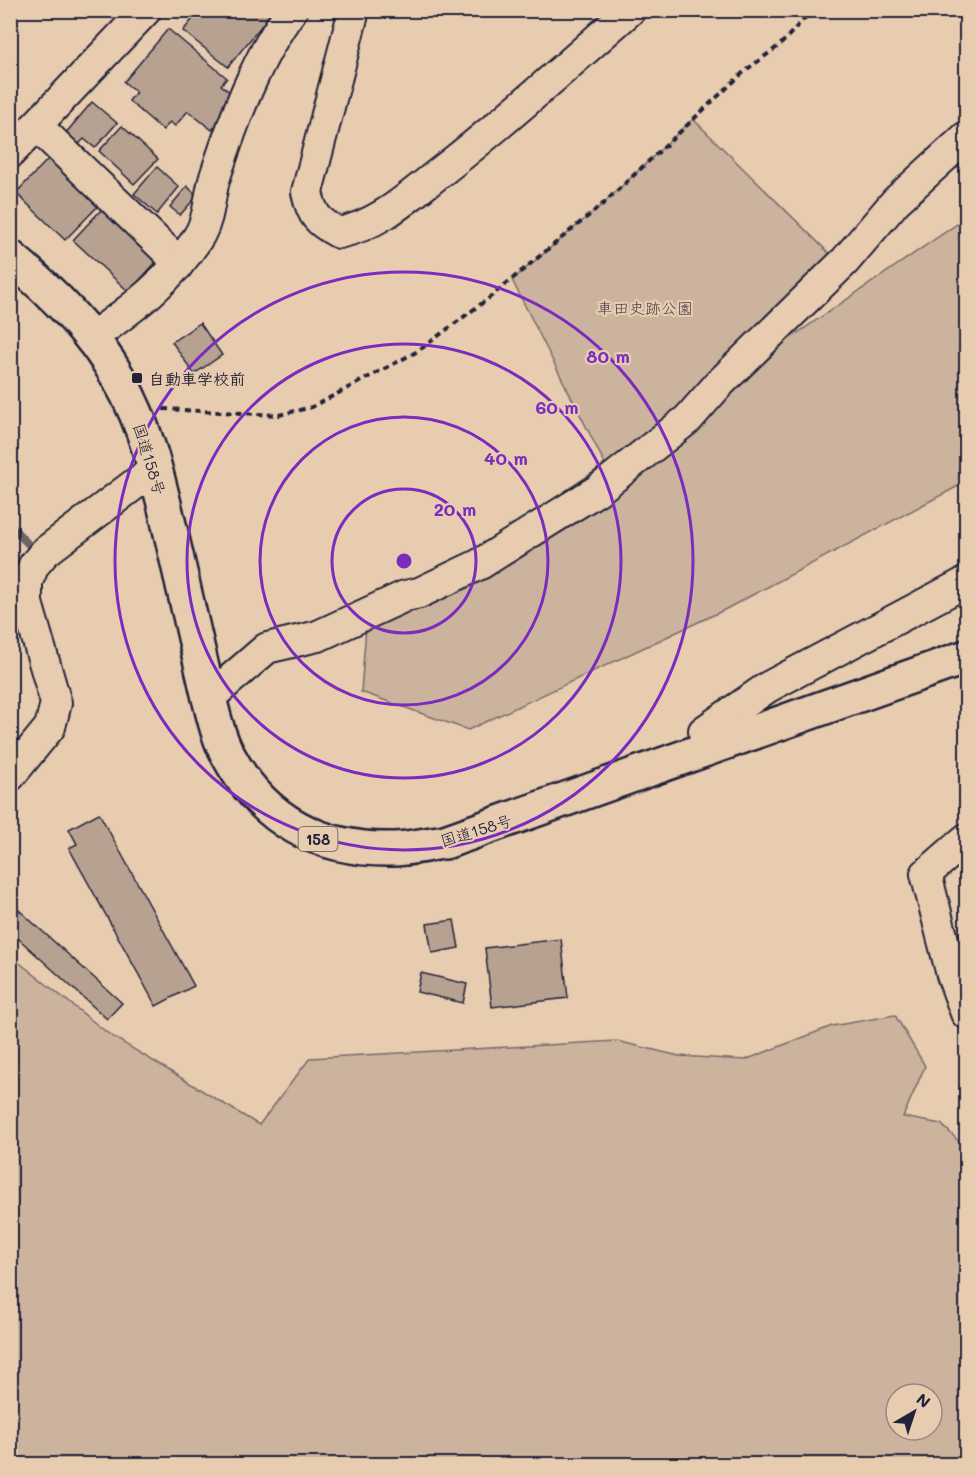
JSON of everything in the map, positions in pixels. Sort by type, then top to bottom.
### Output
[{"type":"highway","name":"国道158号","points":[[10,257],[39,281],[91,338],[120,379],[156,468],[216,727],[227,754],[251,790],[281,819],[316,838],[355,847],[395,849],[445,842],[966,657]]},
{"type":"street","points":[[10,153],[146,10]]},
{"type":"street","points":[[91,338],[153,291],[177,266],[200,234],[207,218],[211,191],[220,161],[251,82],[271,41],[292,10]]},
{"type":"street","points":[[354,10],[307,192],[310,207],[321,223],[339,233],[380,219],[488,135],[630,10]]},
{"type":"street","points":[[37,126],[168,252],[177,266]]},
{"type":"street","points":[[209,698],[267,648],[318,636],[480,564],[598,490],[688,419],[718,385],[845,261],[896,201],[966,137]]},
{"type":"street","points":[[10,776],[50,727],[56,703],[27,603],[27,582],[34,565],[45,552],[156,468]]},
{"type":"street","points":[[706,749],[704,731],[768,687],[966,582]]},
{"type":"street","points":[[966,839],[926,874],[959,973],[966,1013]]},
{"type":"path","points":[[134,409],[279,415],[312,407],[418,351],[489,298],[604,203],[746,70],[780,45],[812,10]]},
{"type":"green space","name":"車田史跡公園","points":[[693,119],[841,265],[717,388],[966,218],[966,482],[724,610],[468,730],[361,692],[366,627],[605,464],[512,280],[604,203]]},
{"type":"green space","points":[[11,956],[110,1035],[259,1125],[310,1058],[617,1041],[679,1056],[745,1060],[832,1026],[895,1015],[925,1066],[903,1117],[941,1124],[966,1148],[966,1464],[11,1464]]},
{"type":"building","points":[[200,10],[266,10],[271,14],[228,67],[183,31]]},
{"type":"building","points":[[168,29],[227,78],[221,85],[238,99],[212,130],[188,111],[175,126],[170,122],[163,130],[129,101],[136,92],[124,82]]},
{"type":"building","points":[[92,102],[117,123],[95,148],[84,139],[78,145],[65,134]]},
{"type":"building","points":[[122,126],[158,159],[134,184],[99,151]]},
{"type":"building","points":[[50,157],[100,204],[65,240],[16,193]]},
{"type":"building","points":[[157,167],[179,187],[157,214],[134,194]]},
{"type":"building","points":[[187,186],[197,196],[180,215],[170,207]]},
{"type":"building","points":[[101,210],[157,261],[129,292],[73,240]]},
{"type":"building","points":[[200,323],[222,355],[194,374],[172,342]]},
{"type":"building","points":[[99,813],[194,986],[156,1006],[69,848],[77,844],[69,829]]},
{"type":"building","points":[[10,902],[122,1003],[107,1019],[10,931]]},
{"type":"building","points":[[454,920],[459,948],[432,953],[427,924]]},
{"type":"building","points":[[561,939],[568,998],[492,1007],[485,948]]},
{"type":"building","points":[[421,973],[467,984],[463,1003],[417,992]]},
{"type":"waterway","points":[[10,525],[30,546]]},
{"type":"place","name":"自動車学校前","points":[[137,378]]}]
